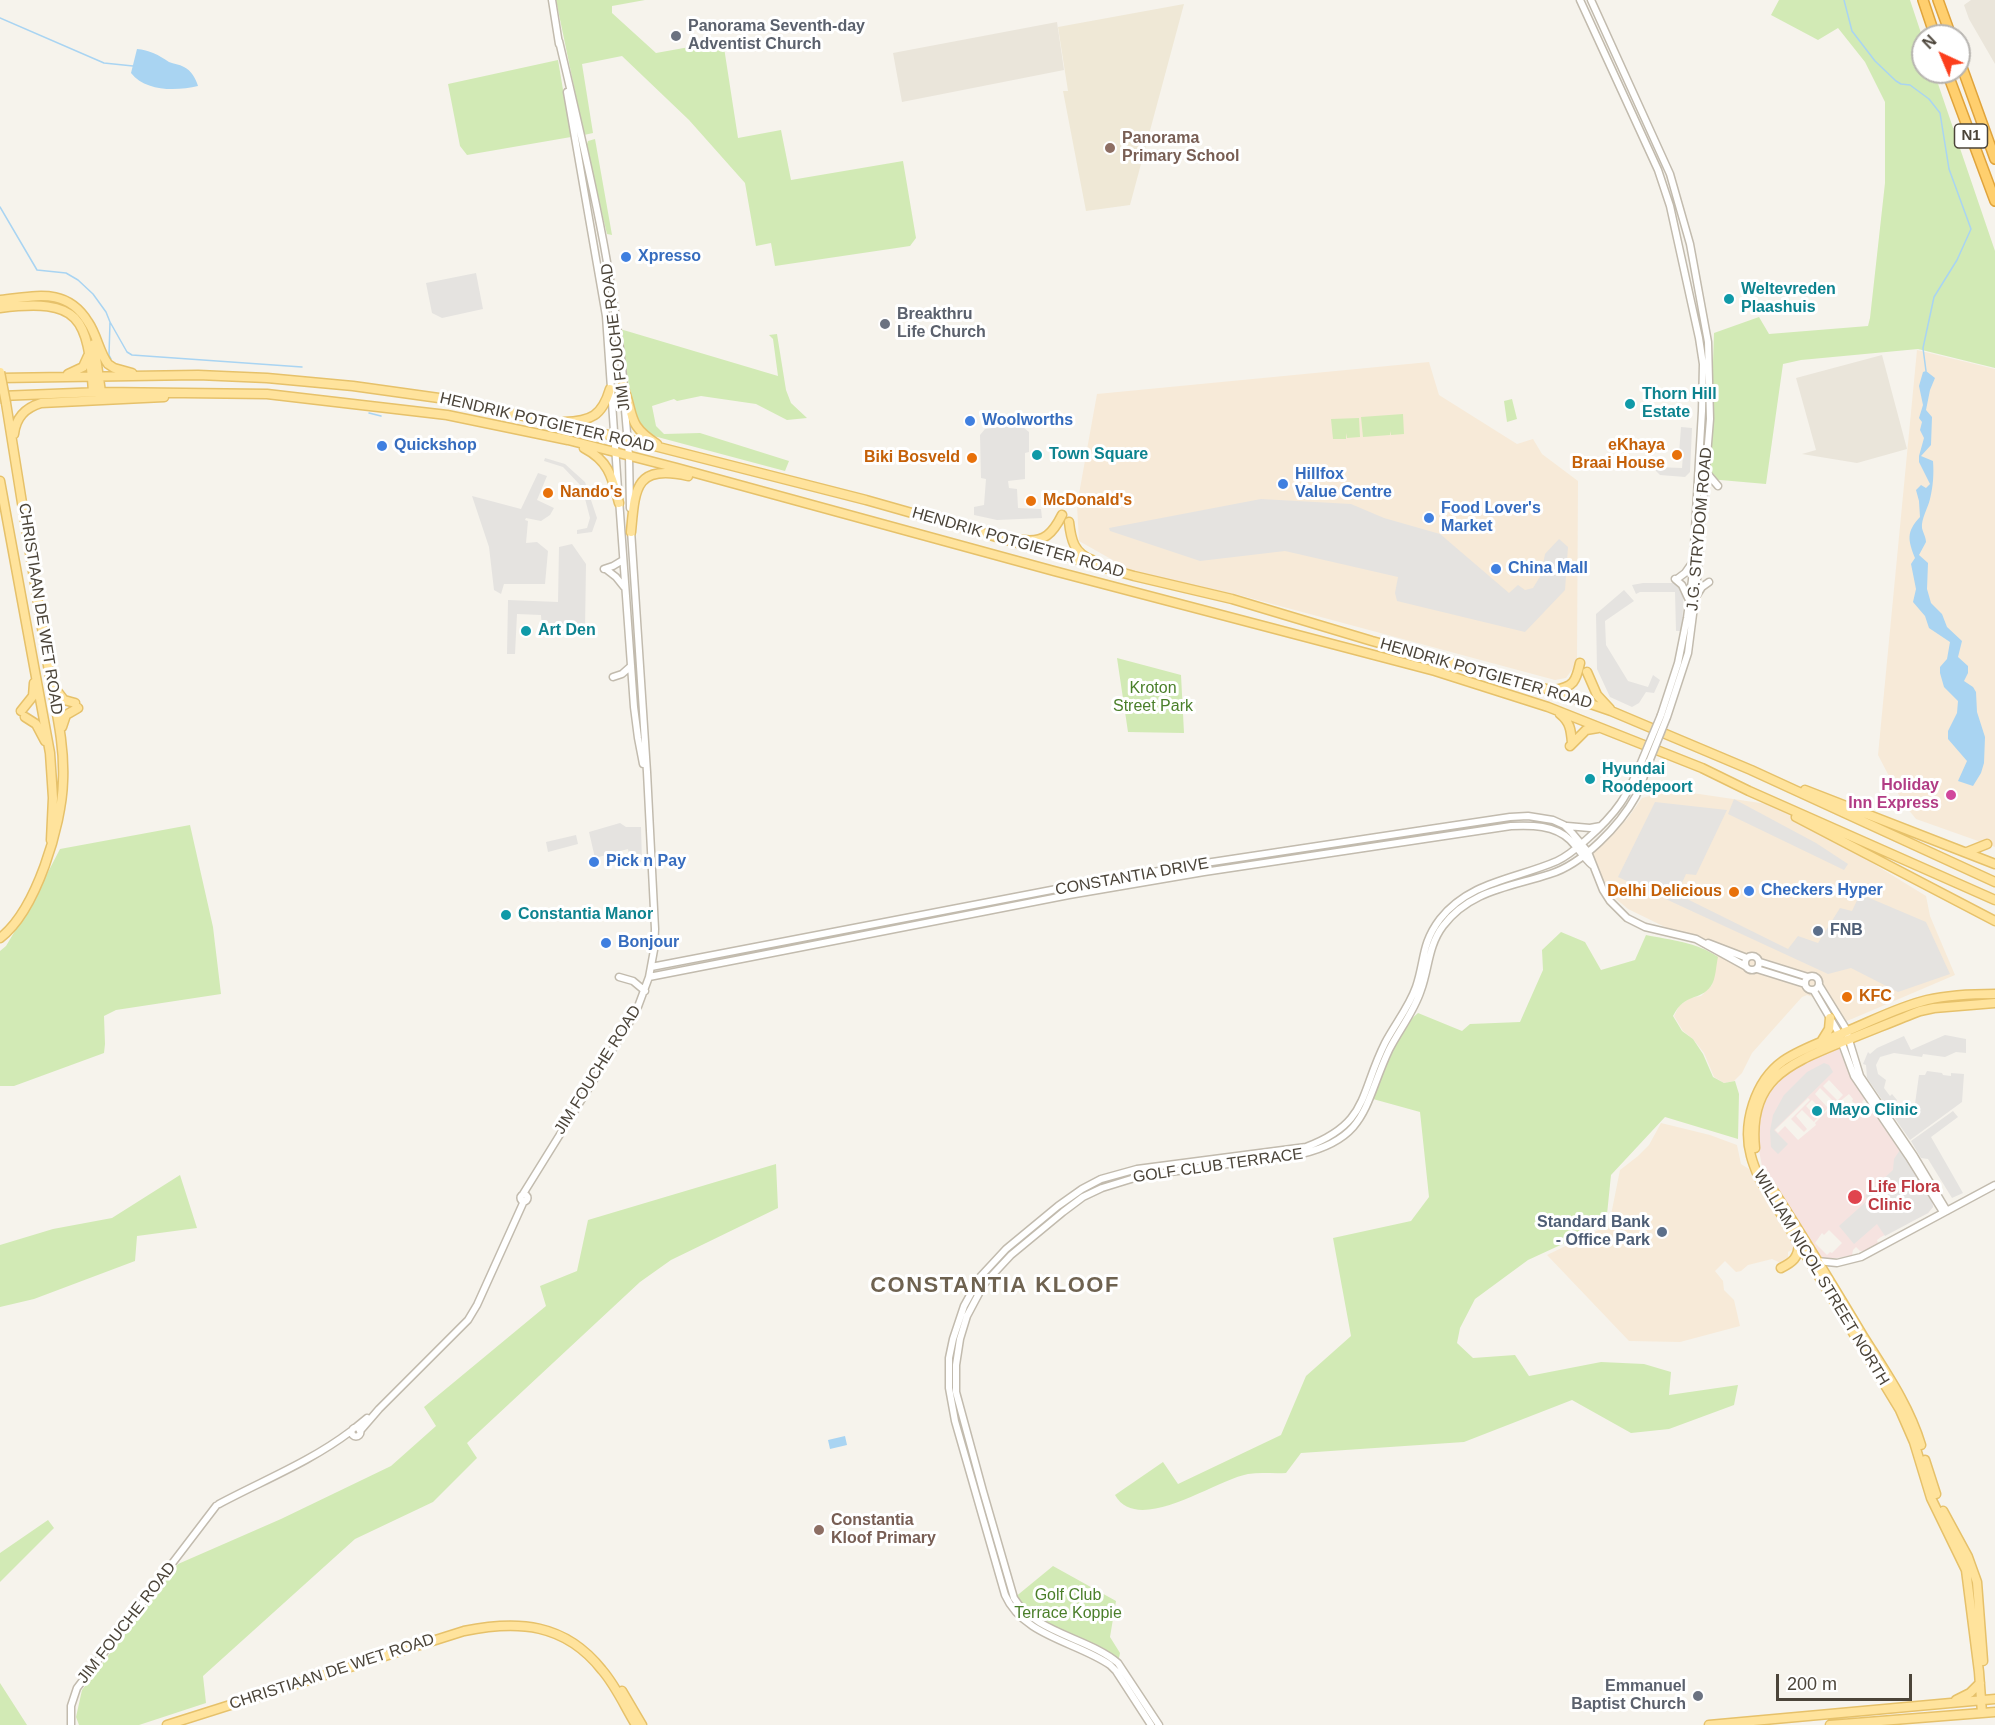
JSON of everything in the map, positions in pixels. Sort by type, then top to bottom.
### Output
[{"type":"highway","points":[[1923,0],[1931,24]]},
{"type":"highway","points":[[1938,0],[1947,24]]},
{"type":"highway","name":"N1","points":[[1951,84],[1995,201]]},
{"type":"highway","name":"N1","points":[[1968,84],[1995,159]]},
{"type":"main road","points":[[3,299],[37,296],[61,298],[79,310],[88,322],[110,366],[121,371],[147,376]]},
{"type":"main road","points":[[0,316],[22,306]]},
{"type":"main road","points":[[0,308],[49,306],[66,312],[80,324],[88,343],[96,377]]},
{"type":"main road","points":[[93,332],[97,392]]},
{"type":"main road","points":[[55,378],[83,367],[89,352]]},
{"type":"main road","name":"CHRISTIAAN DE WET ROAD","points":[[0,372],[64,756],[63,797],[51,846],[30,898],[22,913],[2,936],[0,944]]},
{"type":"main road","name":"HENDRIK POTGIETER ROAD","points":[[0,378],[221,376],[353,386],[446,399],[627,439],[866,500],[1134,576],[1263,608],[1550,690],[1611,711],[1751,770],[1991,880]]},
{"type":"main road","points":[[623,386],[636,427],[666,450]]},
{"type":"main road","points":[[552,422],[579,421],[593,417],[604,406],[610,389]]},
{"type":"main road","name":"HENDRIK POTGIETER ROAD","points":[[3,399],[97,392],[267,394],[417,410],[568,440],[1054,572],[1435,671],[1548,707],[1702,768],[1995,900]]},
{"type":"main road","points":[[16,465],[14,432],[16,421],[22,413],[34,405],[218,393]]},
{"type":"main road","points":[[568,440],[598,456],[605,464],[612,477],[619,503]]},
{"type":"main road","points":[[631,532],[636,491],[649,476],[660,472],[762,491]]},
{"type":"main road","name":"CHRISTIAAN DE WET ROAD","points":[[0,482],[50,753],[53,798],[51,846]]},
{"type":"main road","points":[[990,535],[1036,541],[1048,536],[1062,515]]},
{"type":"main road","points":[[1069,522],[1072,543],[1080,554],[1134,576]]},
{"type":"main road","points":[[1550,690],[1574,683],[1581,663]]},
{"type":"main road","points":[[1587,672],[1597,695],[1611,711]]},
{"type":"main road","points":[[35,676],[33,696],[23,714],[39,727],[50,753]]},
{"type":"main road","points":[[50,681],[62,698],[76,706],[64,718],[61,734]]},
{"type":"main road","points":[[1548,707],[1567,720],[1571,744],[1586,730],[1594,727],[1607,730]]},
{"type":"main road","points":[[1751,770],[1995,864]]},
{"type":"main road","points":[[1749,791],[1995,921]]},
{"type":"main road","points":[[1967,852],[1989,846],[1995,864]]},
{"type":"main road","name":"WILLIAM NICOL STREET NORTH","points":[[1988,1712],[1975,1573],[1941,1507],[1905,1405],[1764,1175],[1756,1155],[1754,1125],[1765,1092],[1777,1075],[1804,1057],[1894,1011],[1924,1001],[1945,997],[1995,994]]},
{"type":"main road","name":"WILLIAM NICOL STREET NORTH","points":[[1988,1700],[1980,1683],[1968,1579],[1962,1560],[1931,1498],[1914,1442],[1900,1410],[1818,1264],[1799,1244],[1759,1178],[1750,1155],[1748,1128],[1757,1094],[1773,1070],[1796,1053],[1920,1011],[1995,1003]]},
{"type":"main road","points":[[1820,1043],[1829,1029],[1830,1018]]},
{"type":"main road","points":[[1781,1268],[1796,1258],[1799,1244]]},
{"type":"main road","name":"CHRISTIAAN DE WET ROAD","points":[[464,1631],[475,1625],[492,1622],[526,1622],[569,1636],[589,1649],[602,1662],[642,1725]]},
{"type":"main road","name":"CHRISTIAAN DE WET ROAD","points":[[167,1725],[464,1631],[496,1625],[532,1627],[561,1636],[578,1646],[604,1671],[636,1725]]},
{"type":"main road","points":[[1948,1704],[1970,1693],[1980,1683]]},
{"type":"main road","points":[[1709,1725],[1988,1700]]},
{"type":"main road","points":[[1830,1725],[1988,1712]]},
{"type":"street","name":"JIM FOUCHE ROAD","points":[[552,0],[606,316],[631,666],[638,738],[647,781]]},
{"type":"street","name":"J.G. STRYDOM ROAD","points":[[1580,0],[1658,170],[1670,206],[1703,364],[1689,602],[1678,663],[1664,716]]},
{"type":"street","name":"J.G. STRYDOM ROAD","points":[[1591,0],[1670,174],[1690,244],[1706,329],[1710,397],[1696,597],[1688,653],[1664,716]]},
{"type":"street","name":"JIM FOUCHE ROAD","points":[[71,1725],[71,1706],[77,1688],[218,1506],[302,1467],[355,1431],[380,1409],[468,1320],[477,1305],[534,1175],[627,1028],[645,991],[651,967],[655,929],[631,532],[629,456],[623,386],[604,242],[559,41]]},
{"type":"street","points":[[1706,472],[1718,486]]},
{"type":"street","points":[[623,560],[605,570],[625,587]]},
{"type":"street","points":[[1689,602],[1683,587],[1676,579],[1683,575],[1692,563]]},
{"type":"street","points":[[1696,597],[1707,582],[1698,568]]},
{"type":"street","points":[[613,677],[622,674],[631,666]]},
{"type":"street","name":"GOLF CLUB TERRACE","points":[[1151,1725],[1110,1665],[1031,1624],[1019,1615],[1008,1601],[955,1421],[949,1388],[949,1358],[964,1306],[980,1277],[1006,1249],[1070,1197],[1101,1179],[1137,1169],[1306,1147],[1340,1130],[1360,1107],[1376,1062],[1417,985],[1423,953],[1428,939],[1440,920],[1454,904],[1474,890],[1558,861],[1601,826],[1624,800],[1631,788],[1646,760],[1664,716]]},
{"type":"street","name":"GOLF CLUB TERRACE","points":[[1159,1725],[1118,1663],[1111,1657],[1066,1636],[1029,1614],[1014,1598],[958,1402],[957,1354],[967,1316],[978,1293],[994,1271],[1011,1255],[1090,1193],[1121,1180],[1141,1176],[1301,1154],[1325,1147],[1344,1136],[1365,1111],[1388,1052],[1418,999],[1431,948],[1445,924],[1460,908],[1480,895],[1553,874],[1585,854],[1625,813],[1638,790],[1646,760]]},
{"type":"street","name":"CONSTANTIA DRIVE","points":[[651,967],[1067,887],[1245,857],[1510,817],[1535,816],[1564,825],[1585,854],[1610,901],[1627,918],[1645,927],[1688,936],[1747,958],[1755,956],[1759,966],[1750,970],[1704,942]]},
{"type":"street","name":"CONSTANTIA DRIVE","points":[[649,977],[1069,895],[1204,872],[1512,826],[1529,825],[1552,830],[1564,835],[1579,846]]},
{"type":"street","points":[[1564,825],[1576,828],[1601,826]]},
{"type":"street","points":[[1527,872],[1535,878],[1539,868]]},
{"type":"street","points":[[1745,966],[1747,958]]},
{"type":"street","points":[[1759,966],[1816,977],[1819,981],[1817,988],[1830,1018],[1844,1037]]},
{"type":"street","points":[[1759,966],[1804,984],[1809,990],[1817,988]]},
{"type":"street","points":[[619,976],[633,981],[645,991]]},
{"type":"street","points":[[1804,984],[1808,977]]},
{"type":"street","points":[[1817,988],[1844,1037],[1860,1076],[1914,1156],[1945,1212]]},
{"type":"street","points":[[1818,1264],[1849,1262],[1861,1257],[1995,1185]]},
{"type":"shaded area","points":[[1971,0],[1995,0],[1995,64],[1969,19],[1964,5]]},
{"type":"shaded area","name":"Panorama Primary School","points":[[1184,4],[1130,205],[1086,211],[1063,91],[1068,91],[1058,27]]},
{"type":"shaded area","points":[[1057,22],[1064,70],[902,102],[893,53]]},
{"type":"shaded area","points":[[476,273],[483,309],[442,318],[432,313],[426,283]]},
{"type":"shaded area","points":[[1917,350],[1995,369],[1995,847],[1916,819],[1903,803],[1878,755]]},
{"type":"shaded area","points":[[1882,355],[1907,449],[1857,463],[1802,454],[1816,450],[1796,378]]},
{"type":"shaded area","points":[[1429,362],[1439,395],[1517,444],[1533,439],[1542,454],[1578,481],[1577,663],[1566,678],[1555,680],[1239,595],[1134,572],[1079,541],[1077,505],[1097,394]]},
{"type":"shaded area","points":[[1019,424],[1029,432],[1029,452],[1025,453],[1025,479],[1008,481],[1009,488],[1017,489],[1018,508],[1041,509],[1042,518],[997,520],[974,515],[974,507],[984,505],[986,479],[981,478],[980,435],[985,429]]},
{"type":"shaded area","points":[[1681,427],[1692,428],[1690,472],[1685,477],[1660,475],[1656,467],[1682,468],[1683,455],[1679,454]]},
{"type":"shaded area","points":[[545,458],[565,464],[585,482],[597,518],[592,532],[577,534],[577,530],[587,528],[590,518],[582,487],[563,467],[544,461]]},
{"type":"shaded area","points":[[538,473],[547,476],[537,500],[554,508],[550,515],[541,521],[526,518],[525,520],[528,521],[526,543],[537,542],[548,551],[545,584],[504,584],[501,594],[494,590],[489,547],[472,496],[521,509]]},
{"type":"shaded area","points":[[1261,499],[1351,504],[1384,518],[1440,534],[1509,593],[1518,585],[1525,590],[1533,588],[1541,575],[1545,554],[1559,539],[1568,547],[1565,590],[1525,632],[1397,601],[1395,593],[1398,577],[1285,551],[1200,561],[1110,531],[1109,528]]},
{"type":"shaded area","points":[[572,544],[586,564],[585,630],[542,631],[541,615],[517,614],[515,654],[507,654],[508,600],[558,602],[559,547]]},
{"type":"shaded area","points":[[1684,583],[1682,631],[1676,631],[1675,592],[1636,594],[1632,585]]},
{"type":"shaded area","points":[[1624,590],[1634,601],[1605,621],[1606,645],[1628,681],[1648,687],[1653,675],[1660,680],[1654,693],[1646,692],[1639,703],[1632,707],[1610,697],[1597,669],[1596,614]]},
{"type":"shaded area","points":[[1672,790],[1767,804],[1807,823],[1926,896],[1930,916],[1955,975],[1833,1027],[1818,999],[1807,995],[1802,997],[1752,1053],[1742,1073],[1734,1081],[1724,1083],[1714,1077],[1704,1053],[1683,1031],[1674,1016],[1679,1006],[1690,998],[1701,996],[1712,985],[1717,949],[1704,946],[1628,909],[1603,888],[1592,854],[1627,819],[1642,798]]},
{"type":"shaded area","points":[[1734,799],[1816,843],[1848,864],[1844,870],[1728,814]]},
{"type":"shaded area","points":[[1655,802],[1727,810],[1696,875],[1686,874],[1677,894],[1788,949],[1798,936],[1818,943],[1840,908],[1852,911],[1860,894],[1926,922],[1950,974],[1898,992],[1851,968],[1828,974],[1618,877]]},
{"type":"shaded area","points":[[620,823],[626,827],[641,827],[642,862],[630,863],[628,849],[595,858],[589,832]]},
{"type":"shaded area","points":[[576,835],[578,844],[548,852],[546,842]]},
{"type":"shaded area","points":[[1945,1035],[1966,1039],[1966,1053],[1956,1052],[1945,1057],[1923,1054],[1922,1057],[1894,1053],[1880,1057],[1876,1065],[1878,1074],[1886,1080],[1884,1088],[1890,1096],[1892,1094],[1897,1100],[1895,1103],[1901,1112],[1915,1104],[1919,1075],[1925,1075],[1927,1071],[1951,1076],[1951,1073],[1964,1074],[1962,1102],[1910,1140],[1867,1078],[1866,1065],[1863,1064],[1868,1052],[1870,1054],[1877,1048],[1904,1036],[1911,1050]]},
{"type":"shaded area","points":[[1838,1046],[1849,1074],[1865,1098],[1862,1102],[1868,1108],[1870,1106],[1932,1200],[1933,1207],[1928,1213],[1881,1237],[1877,1240],[1878,1243],[1865,1251],[1860,1251],[1856,1247],[1852,1255],[1821,1258],[1772,1185],[1762,1166],[1757,1140],[1758,1117],[1767,1095],[1781,1076],[1803,1062]],"holes":[[[1829,1080],[1843,1095],[1837,1101],[1839,1102],[1849,1094],[1854,1103],[1838,1119],[1831,1112],[1836,1106],[1834,1104],[1815,1123],[1816,1125],[1798,1140],[1785,1126],[1778,1133],[1775,1130],[1808,1098],[1810,1100],[1791,1119],[1804,1132],[1807,1129],[1796,1116],[1802,1110],[1814,1122],[1817,1118],[1806,1106],[1812,1100],[1824,1112],[1828,1108],[1815,1094],[1820,1088],[1834,1102],[1837,1100],[1823,1086]],[[1829,1230],[1842,1243],[1827,1255],[1815,1243],[1822,1233],[1824,1235]]]},
{"type":"shaded area","points":[[1824,1063],[1829,1065],[1833,1072],[1774,1130],[1788,1144],[1778,1154],[1771,1147],[1770,1131],[1773,1115],[1784,1095],[1807,1072]]},
{"type":"shaded area","points":[[1953,1111],[1958,1117],[1931,1137],[1963,1193],[1952,1198],[1928,1159],[1921,1158],[1911,1141]]},
{"type":"shaded area","points":[[1661,1123],[1710,1135],[1737,1145],[1741,1164],[1749,1169],[1768,1198],[1795,1248],[1788,1252],[1788,1260],[1783,1264],[1772,1259],[1748,1265],[1736,1272],[1725,1261],[1715,1271],[1723,1281],[1724,1290],[1734,1300],[1740,1326],[1680,1342],[1629,1341],[1547,1255],[1609,1225],[1620,1170],[1649,1145]]},
{"type":"shaded area","points":[[1900,1150],[1932,1200],[1933,1207],[1928,1213],[1885,1236],[1877,1224],[1854,1244],[1839,1226],[1868,1200],[1865,1196],[1893,1170],[1894,1159]]},
{"type":"green space","points":[[556,0],[645,0],[612,6],[612,13],[656,53],[723,41],[738,138],[781,130],[791,180],[903,161],[916,238],[910,246],[775,266],[771,243],[756,246],[745,183],[689,120],[622,56],[582,64],[593,133],[584,135]]},
{"type":"green space","points":[[1779,0],[1910,0],[1918,24],[1911,24],[1911,84],[1938,84],[1995,251],[1995,368],[1918,349],[1801,360],[1783,364],[1766,484],[1709,479],[1714,333],[1759,317],[1769,334],[1868,326],[1885,183],[1885,102],[1865,62],[1838,28],[1818,40],[1771,15]]},
{"type":"green space","points":[[558,60],[571,137],[467,155],[460,146],[448,84]]},
{"type":"green space","points":[[595,139],[612,235],[607,234],[586,147],[588,141]]},
{"type":"green space","points":[[620,329],[778,376],[773,339],[769,335],[777,334],[786,390],[791,403],[807,418],[787,420],[756,404],[701,396],[677,401],[674,399],[652,406],[656,426],[664,434],[700,433],[789,461],[785,471],[650,435],[639,426],[632,406]]},
{"type":"green space","points":[[1512,399],[1517,419],[1507,422],[1504,401]]},
{"type":"green space","points":[[1403,414],[1404,434],[1391,435],[1390,431],[1390,435],[1363,437],[1361,417]]},
{"type":"green space","points":[[1359,418],[1360,437],[1347,438],[1346,433],[1346,439],[1333,439],[1331,419]]},
{"type":"green space","name":"Kroton Street Park","points":[[1117,658],[1181,675],[1184,733],[1128,732]]},
{"type":"green space","points":[[190,825],[213,927],[221,994],[116,1010],[104,1016],[104,1053],[14,1086],[0,1086],[0,951],[6,946],[34,899],[60,849]]},
{"type":"green space","points":[[1561,932],[1585,942],[1601,970],[1635,960],[1646,935],[1692,945],[1718,957],[1711,986],[1702,994],[1682,1003],[1673,1016],[1682,1031],[1693,1039],[1703,1054],[1713,1077],[1724,1083],[1735,1081],[1739,1094],[1738,1139],[1665,1117],[1611,1175],[1606,1224],[1528,1260],[1475,1299],[1460,1328],[1457,1343],[1473,1358],[1515,1355],[1529,1376],[1601,1362],[1644,1364],[1671,1372],[1669,1395],[1738,1385],[1734,1405],[1669,1429],[1631,1433],[1572,1400],[1464,1442],[1301,1453],[1286,1473],[1248,1474],[1158,1508],[1141,1510],[1126,1506],[1115,1495],[1163,1462],[1178,1484],[1281,1435],[1306,1376],[1351,1336],[1333,1238],[1411,1221],[1429,1197],[1420,1112],[1373,1099],[1397,1040],[1418,1013],[1462,1031],[1470,1024],[1520,1022],[1543,970],[1542,950]]},
{"type":"green space","points":[[776,1164],[778,1208],[671,1260],[640,1282],[467,1443],[477,1458],[433,1502],[355,1539],[203,1676],[206,1703],[139,1725],[79,1725],[76,1717],[82,1690],[178,1564],[281,1519],[391,1466],[436,1426],[424,1407],[546,1306],[540,1286],[577,1271],[588,1220]]},
{"type":"green space","points":[[180,1175],[197,1228],[137,1236],[135,1261],[34,1299],[0,1307],[0,1245],[53,1229],[112,1218]]},
{"type":"green space","points":[[48,1520],[54,1528],[0,1582],[0,1553]]},
{"type":"green space","name":"Golf Club Terrace Koppie","points":[[1053,1566],[1116,1601],[1110,1637],[1120,1653],[1118,1663],[1044,1624],[1014,1598]]},
{"type":"green space","points":[[0,1683],[27,1725],[0,1725]]},
{"type":"water","points":[[137,49],[154,53],[169,62],[187,68],[198,86],[162,89],[145,84],[131,73]]},
{"type":"water","points":[[1926,371],[1935,378],[1926,410],[1932,417],[1931,445],[1921,456],[1933,461],[1933,485],[1922,525],[1926,542],[1919,555],[1928,563],[1927,589],[1931,603],[1942,614],[1947,627],[1962,641],[1958,657],[1968,666],[1968,673],[1964,681],[1976,692],[1977,712],[1985,737],[1984,763],[1973,786],[1958,781],[1967,761],[1948,739],[1948,731],[1957,713],[1958,701],[1944,687],[1940,667],[1947,659],[1950,642],[1929,628],[1925,616],[1913,602],[1916,589],[1911,564],[1915,558],[1910,532],[1920,517],[1916,490],[1921,485],[1926,488],[1930,484],[1919,462],[1924,438],[1920,430],[1922,422],[1919,418],[1923,405],[1919,386],[1923,372]]},
{"type":"water","points":[[845,1436],[847,1445],[830,1449],[828,1440]]},
{"type":"waterway","points":[[1844,0],[1852,31],[1875,61],[1896,81],[1910,85],[1929,99],[1940,113],[1949,169],[1971,229],[1957,260],[1934,297],[1923,348],[1926,371]]},
{"type":"waterway","points":[[0,18],[104,63],[133,66]]},
{"type":"waterway","points":[[0,207],[37,270],[66,273],[78,280],[93,294],[110,322],[109,355],[111,359]]},
{"type":"waterway","points":[[110,322],[127,352],[132,355],[302,367]]},
{"type":"waterway","points":[[369,413],[381,416]]},
{"type":"place","name":"Panorama Seventh-day Adventist Church","points":[[676,36]]},
{"type":"place","name":"Panorama Primary School","points":[[1110,148]]},
{"type":"place","name":"Xpresso","points":[[626,257]]},
{"type":"place","name":"Weltevreden Plaashuis","points":[[1729,299]]},
{"type":"place","name":"Breakthru Life Church","points":[[885,324]]},
{"type":"place","name":"Thorn Hill Estate","points":[[1630,404]]},
{"type":"place","name":"Woolworths","points":[[970,421]]},
{"type":"place","name":"Quickshop","points":[[382,446]]},
{"type":"place","name":"Town Square","points":[[1037,455]]},
{"type":"place","name":"eKhaya Braai House","points":[[1677,455]]},
{"type":"place","name":"Biki Bosveld","points":[[972,458]]},
{"type":"place","name":"Hillfox Value Centre","points":[[1283,484]]},
{"type":"place","name":"Nando's","points":[[548,493]]},
{"type":"place","name":"McDonald's","points":[[1031,501]]},
{"type":"place","name":"Food Lover's Market","points":[[1429,518]]},
{"type":"place","name":"China Mall","points":[[1496,569]]},
{"type":"place","name":"Art Den","points":[[526,631]]},
{"type":"place","name":"Hyundai Roodepoort","points":[[1590,779]]},
{"type":"place","name":"Holiday Inn Express","points":[[1951,795]]},
{"type":"place","name":"Pick n Pay","points":[[594,862]]},
{"type":"place","name":"Checkers Hyper","points":[[1749,891]]},
{"type":"place","name":"Delhi Delicious","points":[[1734,892]]},
{"type":"place","name":"Constantia Manor","points":[[506,915]]},
{"type":"place","name":"FNB","points":[[1818,931]]},
{"type":"place","name":"Bonjour","points":[[606,943]]},
{"type":"place","name":"KFC","points":[[1847,997]]},
{"type":"place","name":"Mayo Clinic","points":[[1817,1111]]},
{"type":"place","name":"Life Flora Clinic","points":[[1855,1197]]},
{"type":"place","name":"Standard Bank - Office Park","points":[[1662,1232]]},
{"type":"place","name":"Constantia Kloof Primary","points":[[819,1530]]},
{"type":"place","name":"Emmanuel Baptist Church","points":[[1698,1696]]},
{"type":"district","name":"CONSTANTIA KLOOF","points":[[995,1286]]}]
